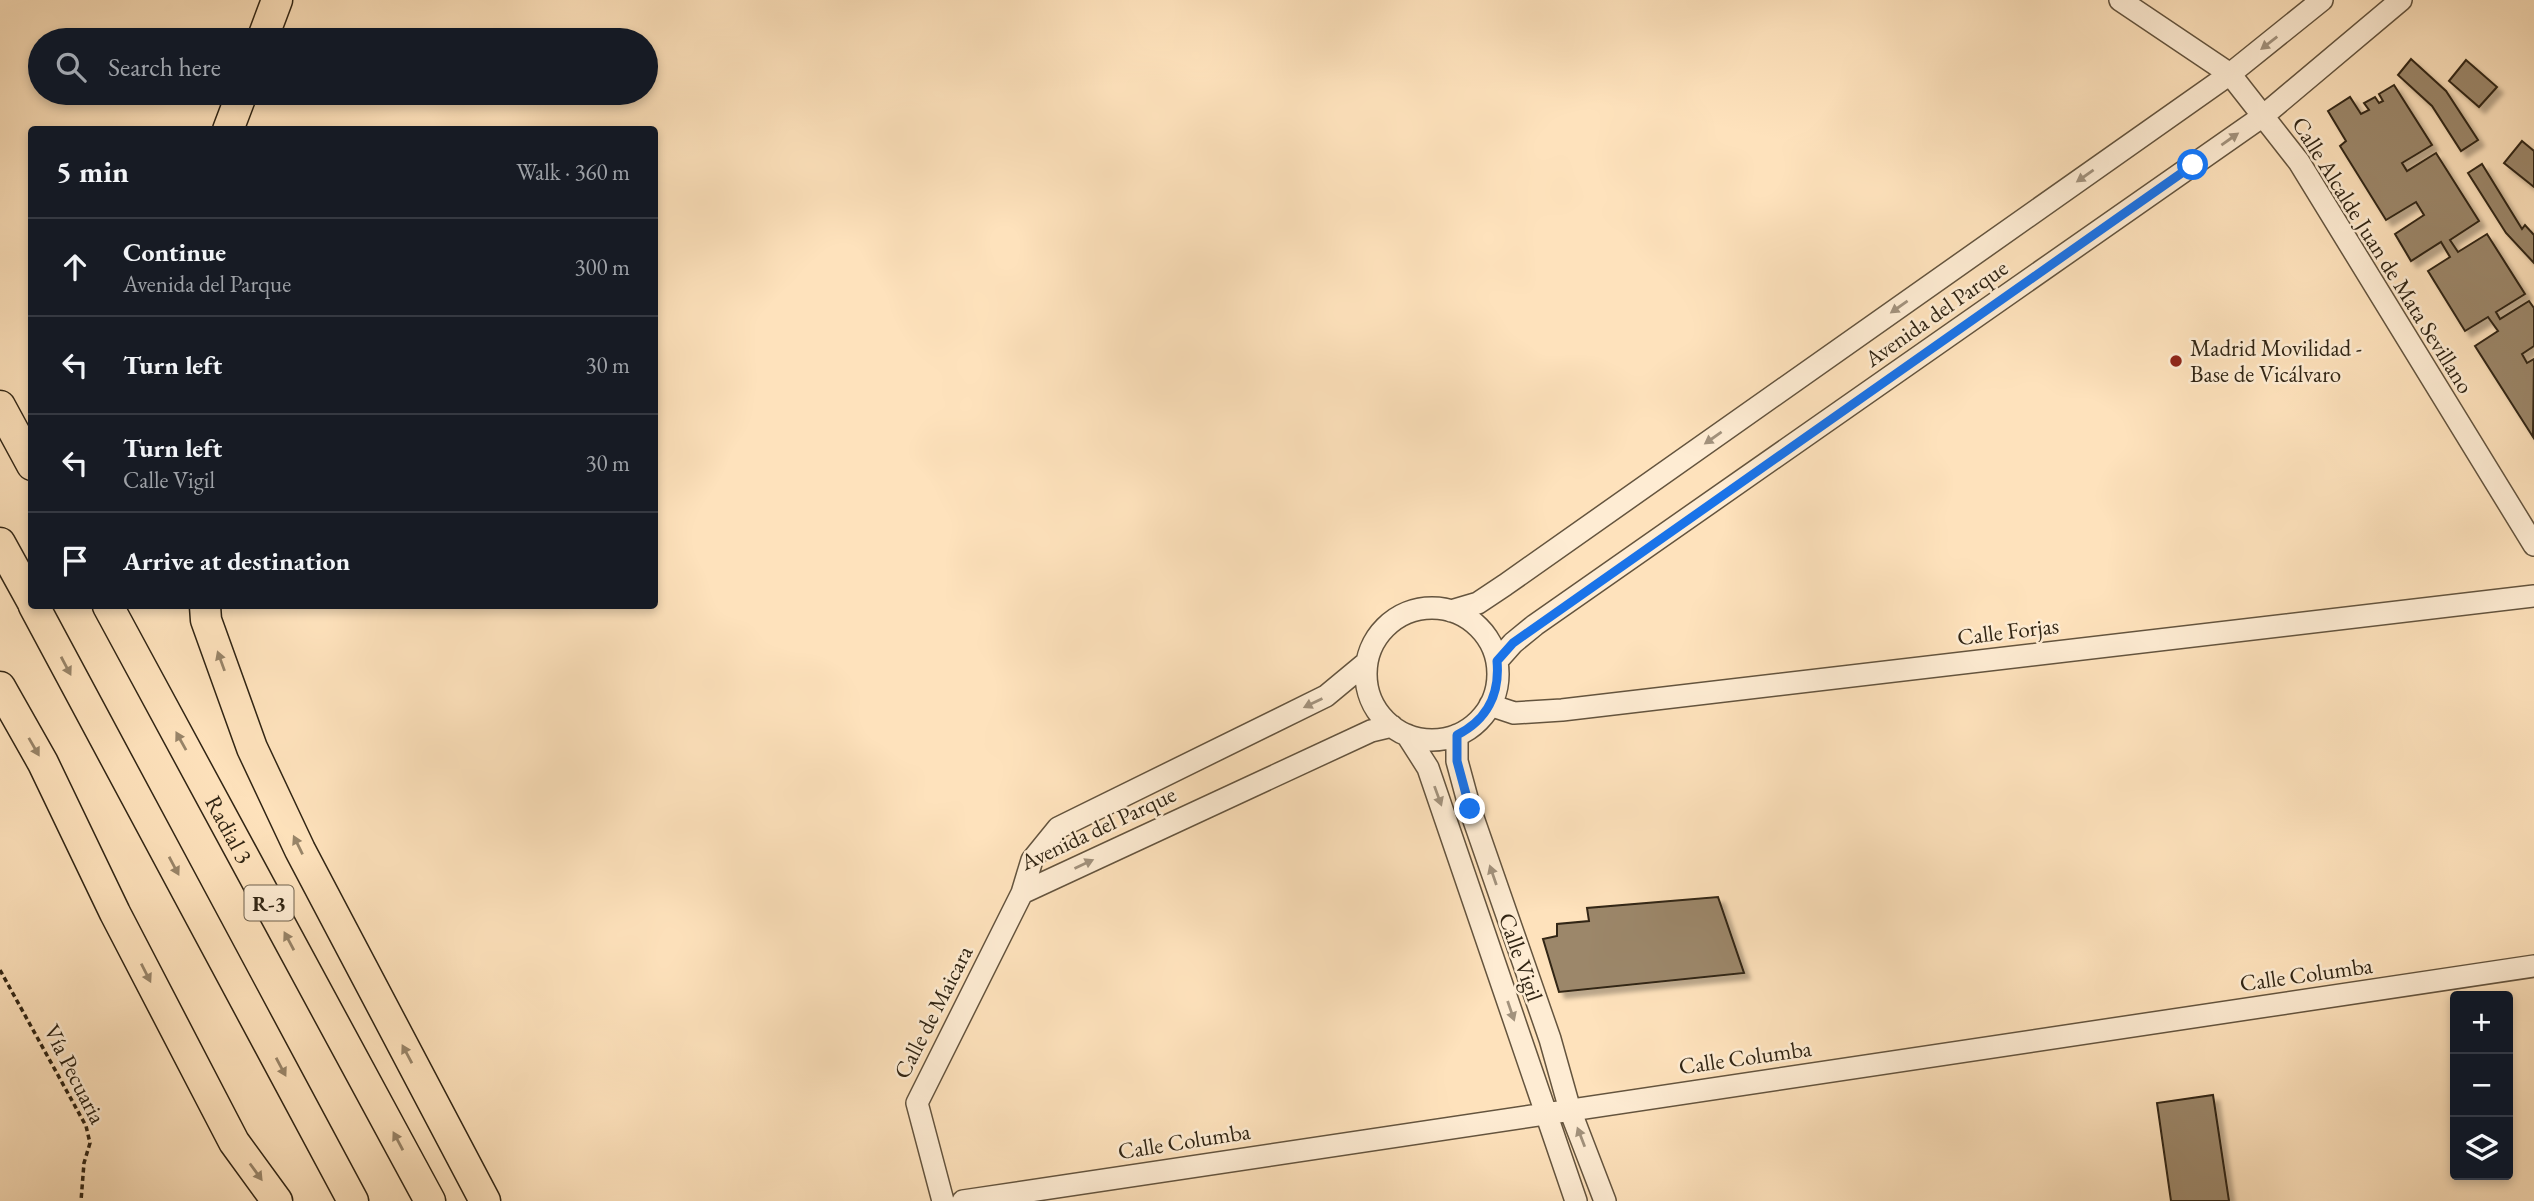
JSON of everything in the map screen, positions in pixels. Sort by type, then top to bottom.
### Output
[{"type":"highway","points":[[266,28],[277,0]]},
{"type":"highway","points":[[230,126],[238,105]]},
{"type":"highway","points":[[0,406],[28,458]]},
{"type":"highway","points":[[0,543],[28,594]]},
{"type":"highway","points":[[36,609],[353,1201]]},
{"type":"highway","name":"Radial 3","points":[[110,609],[430,1201]]},
{"type":"highway","points":[[205,609],[206,620],[252,748],[320,888],[485,1201]]},
{"type":"highway","points":[[0,688],[43,763],[115,913],[233,1142],[277,1201]]},
{"type":"street","name":"Calle Alcalde Juan de Mata Sevillano","points":[[2120,0],[2230,74],[2299,162],[2534,545]]},
{"type":"street","name":"Avenida del Parque","points":[[1451,611],[1478,603],[1505,585],[2230,74],[2322,0]]},
{"type":"street","name":"Avenida del Parque","points":[[1497,661],[1535,625],[2263,116],[2401,0]]},
{"type":"street","name":"Calle Forjas","points":[[1490,705],[1514,713],[1562,710],[2534,596]]},
{"type":"street","points":[[1422,608],[1451,611],[1468,618],[1481,629],[1491,644],[1497,661],[1497,684],[1490,705],[1476,723],[1457,735],[1432,740],[1400,730],[1379,713],[1370,697],[1366,680],[1367,662],[1377,637],[1396,618],[1422,608]]},
{"type":"street","name":"Avenida del Parque","points":[[1022,892],[1032,860],[1058,828],[1326,696],[1367,662]]},
{"type":"street","name":"Avenida del Parque","points":[[1022,892],[1371,731],[1400,730]]},
{"type":"street","name":"Calle Vigil","points":[[1400,730],[1428,768],[1576,1201]]},
{"type":"street","name":"Calle Vigil","points":[[1457,735],[1457,761],[1470,809],[1550,1038],[1570,1110],[1605,1201]]},
{"type":"street","name":"Calle de Maicara","points":[[943,1201],[917,1103],[1022,892]]},
{"type":"street","name":"Calle Columba","points":[[963,1201],[2534,966]]},
{"type":"path","name":"Vía Pecuaria","points":[[0,970],[86,1126],[90,1143],[84,1163],[81,1201]]},
{"type":"building","points":[[2411,59],[2446,91],[2478,140],[2461,151],[2432,106],[2398,75]]},
{"type":"building","points":[[2466,60],[2497,87],[2479,107],[2449,81]]},
{"type":"building","points":[[2394,85],[2432,145],[2402,163],[2407,171],[2436,153],[2479,221],[2450,240],[2458,252],[2487,234],[2525,294],[2496,312],[2500,319],[2529,301],[2534,308],[2534,346],[2522,354],[2527,363],[2534,359],[2533,437],[2475,346],[2498,331],[2488,317],[2465,331],[2428,271],[2450,257],[2441,242],[2411,261],[2395,234],[2424,215],[2416,202],[2386,220],[2340,146],[2346,141],[2328,111],[2350,97],[2361,114],[2369,110],[2364,103],[2375,97],[2379,103],[2383,101],[2379,94]]},
{"type":"building","points":[[2522,141],[2534,151],[2534,187],[2504,163]]},
{"type":"building","points":[[2482,164],[2522,229],[2525,225],[2534,235],[2534,263],[2506,233],[2468,173]]},
{"type":"building","points":[[1718,897],[1744,973],[1559,992],[1543,939],[1557,936],[1557,924],[1589,921],[1587,908]]},
{"type":"building","points":[[2213,1095],[2229,1201],[2171,1201],[2157,1103]]},
{"type":"place","name":"Madrid Movilidad - Base de Vicálvaro","points":[[2176,361]]},
{"type":"route","points":[[1470,809],[1457,761],[1457,735],[1476,723],[1490,705],[1497,684],[1497,661],[1513,643],[2193,165]]}]
